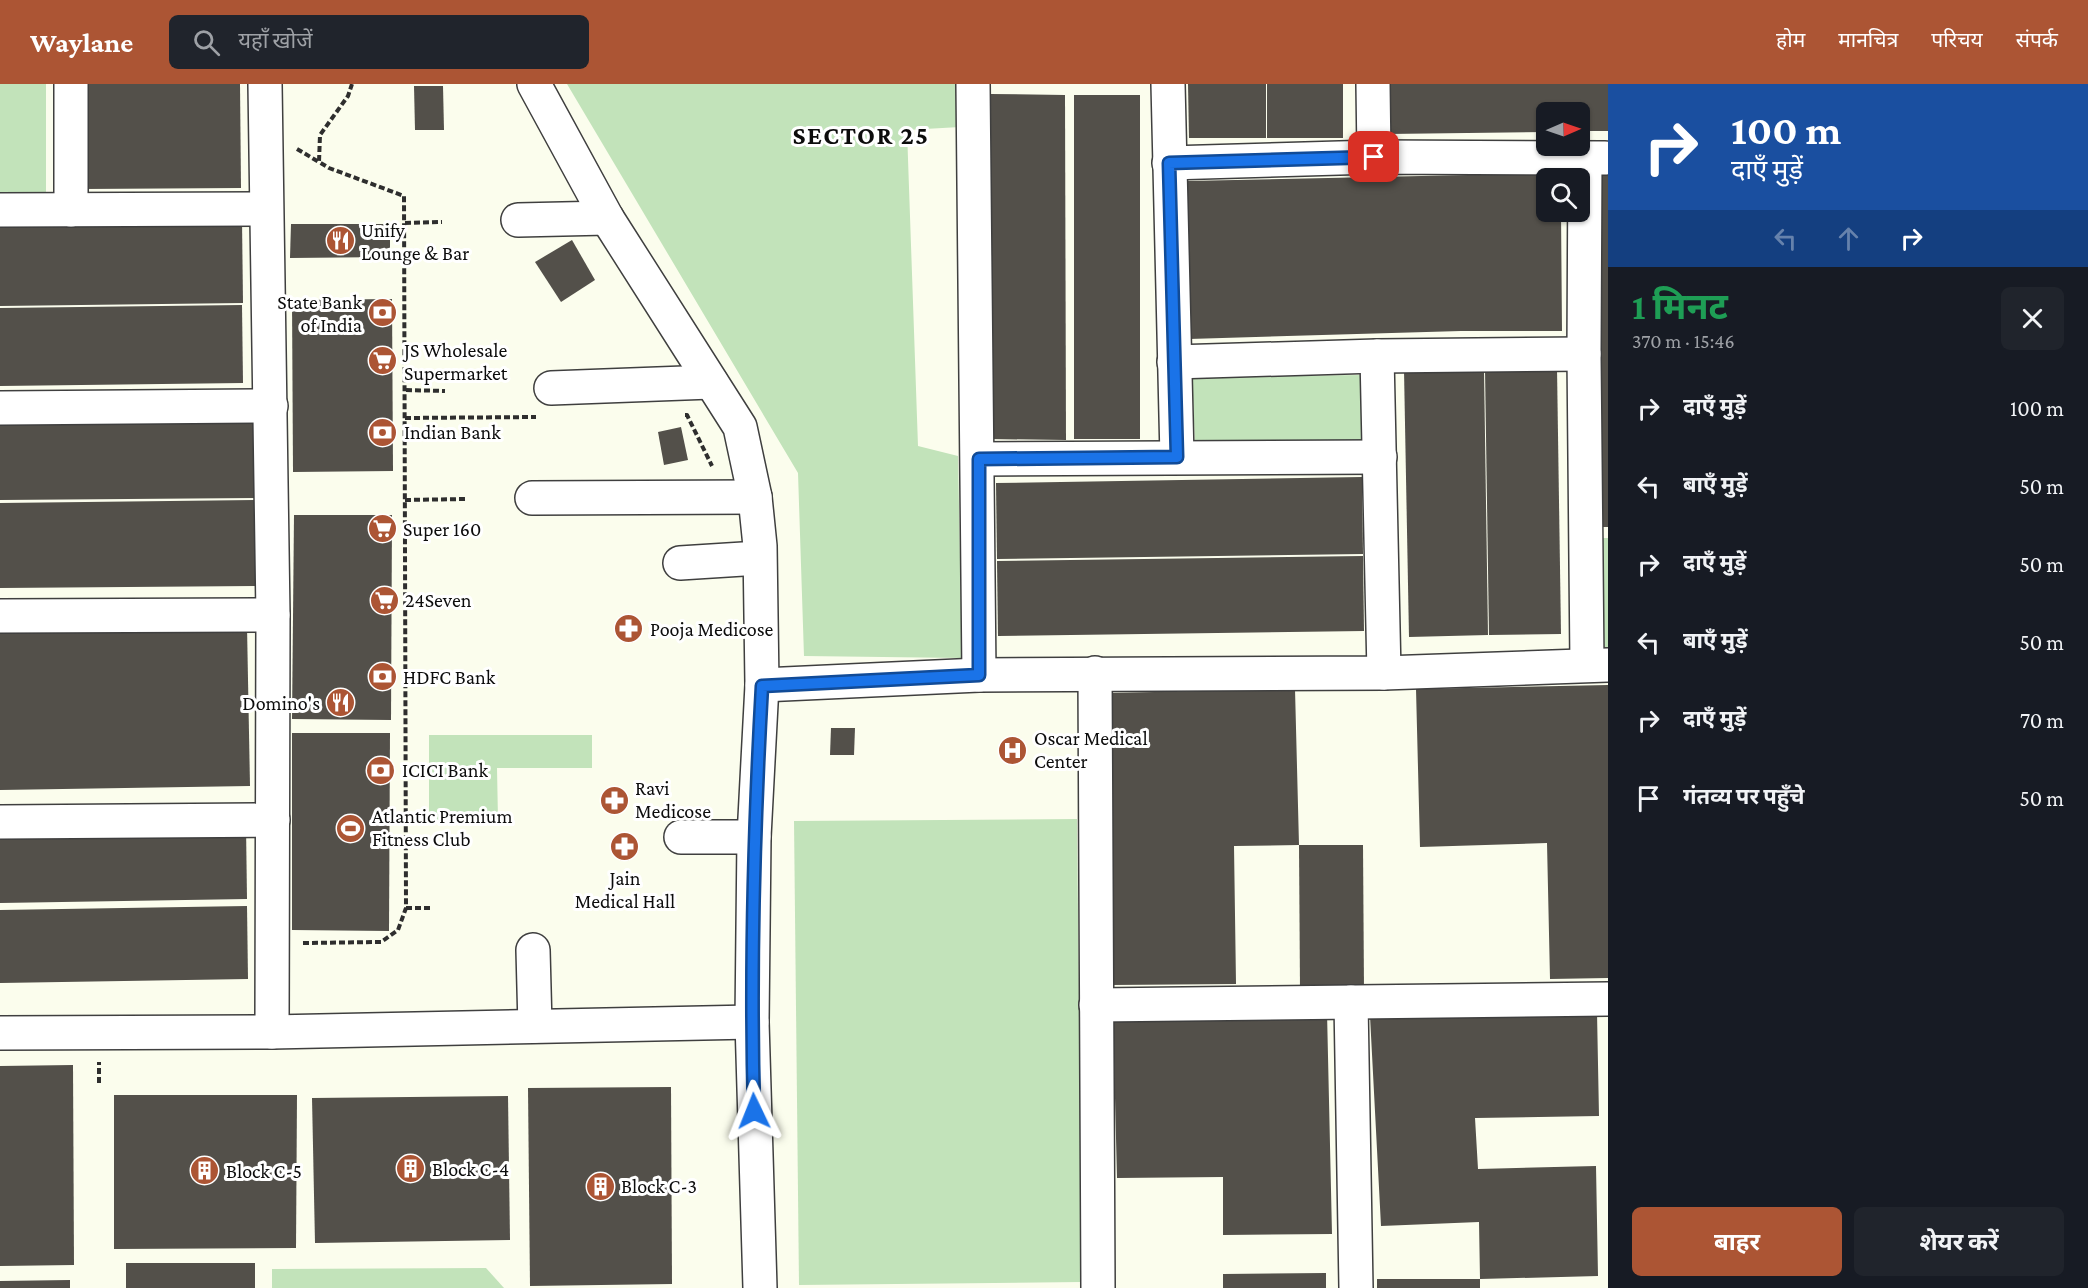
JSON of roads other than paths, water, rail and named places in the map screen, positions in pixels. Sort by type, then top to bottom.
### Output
[{"type":"street","points":[[71,84],[71,210]]},
{"type":"street","points":[[265,84],[273,615],[272,1032]]},
{"type":"street","points":[[534,84],[608,218],[740,427],[755,497],[760,546],[762,686],[754,837],[752,1022],[760,1288]]},
{"type":"street","points":[[973,84],[979,459],[979,675]]},
{"type":"street","points":[[1168,84],[1177,457]]},
{"type":"street","points":[[1373,84],[1374,157]]},
{"type":"street","points":[[762,686],[979,675],[1384,673],[1598,665],[1584,354],[1597,158],[1374,157],[1169,163]]},
{"type":"street","points":[[0,210],[266,209]]},
{"type":"street","points":[[518,220],[608,218]]},
{"type":"street","points":[[1174,362],[1377,356],[1584,354]]},
{"type":"street","points":[[1377,356],[1384,673]]},
{"type":"street","points":[[551,388],[711,382]]},
{"type":"street","points":[[0,408],[271,406]]},
{"type":"street","points":[[979,459],[1380,457]]},
{"type":"street","points":[[532,498],[755,497]]},
{"type":"street","points":[[681,563],[759,558]]},
{"type":"street","points":[[0,616],[273,615]]},
{"type":"street","points":[[1095,673],[1098,1288]]},
{"type":"street","points":[[0,822],[273,820]]},
{"type":"street","points":[[681,837],[754,837]]},
{"type":"street","points":[[533,950],[535,1026]]},
{"type":"street","points":[[1096,1005],[1608,999]]},
{"type":"street","points":[[1352,1002],[1356,1288]]},
{"type":"street","points":[[0,1033],[272,1032],[752,1022]]},
{"type":"place","name":"Unify Lounge & Bar","points":[[340,241]]},
{"type":"place","name":"State Bank of India","points":[[383,313]]},
{"type":"place","name":"JS Wholesale Supermarket","points":[[383,361]]},
{"type":"place","name":"Indian Bank","points":[[383,432]]},
{"type":"place","name":"Super 160","points":[[382,529]]},
{"type":"place","name":"24Seven","points":[[384,600]]},
{"type":"place","name":"Pooja Medicose","points":[[629,629]]},
{"type":"place","name":"HDFC Bank","points":[[382,677]]},
{"type":"place","name":"Domino's","points":[[341,703]]},
{"type":"place","name":"Oscar Medical Center","points":[[1013,750]]},
{"type":"place","name":"ICICI Bank","points":[[381,770]]},
{"type":"place","name":"Ravi Medicose","points":[[614,800]]},
{"type":"place","name":"Atlantic Premium Fitness Club","points":[[351,828]]},
{"type":"place","name":"Jain Medical Hall","points":[[625,847]]},
{"type":"place","name":"Block C-4","points":[[411,1169]]},
{"type":"place","name":"Block C-5","points":[[205,1171]]},
{"type":"place","name":"Block C-3","points":[[600,1186]]},
{"type":"district","name":"SECTOR 25","points":[[861,135]]}]
